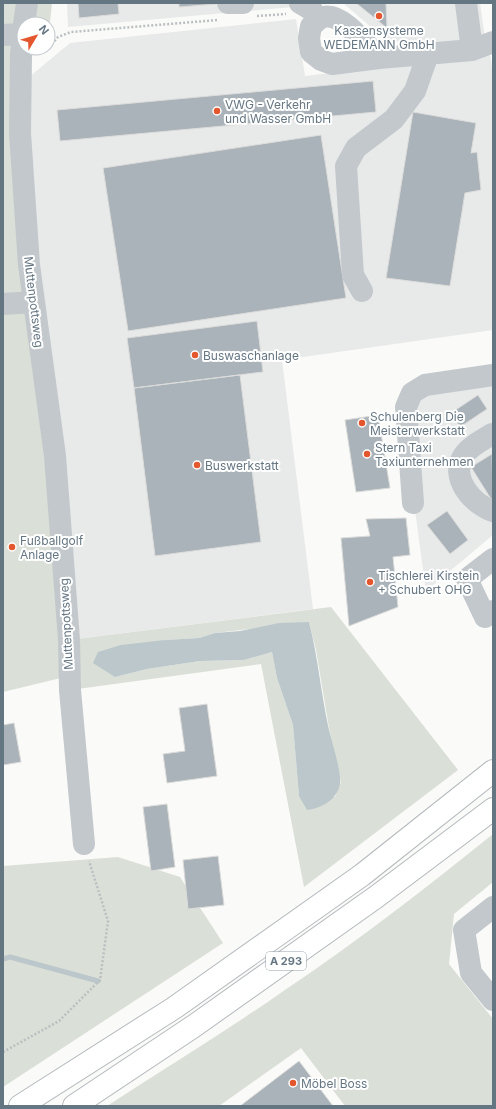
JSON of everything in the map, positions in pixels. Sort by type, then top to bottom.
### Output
[{"type":"highway","name":"A 293","points":[[20,1106],[174,1008],[362,875],[493,771]]},
{"type":"highway","name":"A 293","points":[[74,1106],[194,1026],[370,902],[493,809]]},
{"type":"street","name":"Muttenpottsweg","points":[[23,16],[26,3]]},
{"type":"street","points":[[300,3],[312,10],[314,24],[309,38],[312,52],[321,60],[332,64],[379,58],[472,50],[493,42]]},
{"type":"street","points":[[466,3],[472,50]]},
{"type":"street","points":[[225,11],[248,10]]},
{"type":"street","points":[[314,24],[323,17],[333,17],[343,21],[379,58]]},
{"type":"street","points":[[362,291],[353,275],[346,166],[356,148],[394,119],[415,91],[428,54]]},
{"type":"street","name":"Muttenpottsweg","points":[[19,56],[20,133],[29,265],[55,456],[69,640],[70,697],[84,844]]},
{"type":"street","points":[[3,304],[33,302]]},
{"type":"street","points":[[413,503],[406,407],[412,393],[425,385],[493,375]]},
{"type":"street","points":[[492,434],[468,451],[461,461],[459,469],[462,483],[469,494],[477,503],[493,511]]},
{"type":"street","points":[[493,559],[467,579],[485,617],[493,611]]},
{"type":"street","points":[[493,907],[464,930],[471,973],[493,1000]]},
{"type":"path","points":[[248,10],[294,13],[314,24]]},
{"type":"path","points":[[56,39],[58,37],[71,32],[225,11]]},
{"type":"path","points":[[3,1052],[60,1021],[100,980],[108,921],[84,844]]},
{"type":"shaded area","points":[[3,3],[52,3],[51,16],[16,16],[16,56],[21,56],[69,640],[331,607],[458,770],[304,887],[261,664],[70,690],[69,676],[3,692]],"holes":[[[309,622],[316,650],[329,728],[341,782],[335,797],[299,796],[293,725],[277,678],[272,652],[244,660],[200,661],[147,669],[115,677],[165,640],[199,638],[215,633]]]},
{"type":"shaded area","points":[[67,3],[339,3],[68,27]]},
{"type":"shaded area","points":[[343,3],[480,3],[486,45],[455,51],[386,40]]},
{"type":"shaded area","points":[[296,19],[305,76],[490,55],[493,72],[493,330],[282,360],[313,609],[69,640],[22,83],[70,43]]},
{"type":"shaded area","points":[[493,375],[493,535],[426,591],[414,503],[412,393]]},
{"type":"shaded area","points":[[309,622],[326,716],[340,780],[336,795],[328,802],[313,809],[307,810],[299,796],[293,725],[277,678],[272,652],[244,660],[200,661],[147,669],[115,677],[93,663],[98,652],[121,645],[199,638],[215,633],[240,631],[279,623]]},
{"type":"shaded area","points":[[493,834],[493,882],[454,914],[449,964],[493,1019],[493,1106],[345,1106],[301,1048],[219,1106],[107,1106],[239,1021],[336,954],[442,875]]},
{"type":"shaded area","points":[[118,857],[180,877],[223,943],[3,1087],[3,866]]},
{"type":"building","points":[[78,3],[118,3],[119,14],[79,18]]},
{"type":"building","points":[[179,3],[216,3],[216,4],[179,7]]},
{"type":"building","name":"Kassensysteme WEDEMANN GmbH","points":[[356,3],[386,3],[387,28]]},
{"type":"building","name":"VWG - Verkehr und Wasser GmbH","points":[[373,81],[376,112],[60,141],[57,110]]},
{"type":"building","points":[[413,112],[476,123],[471,153],[477,152],[481,190],[465,193],[450,286],[386,278]]},
{"type":"building","points":[[321,135],[346,298],[128,331],[103,168]]},
{"type":"building","name":"Buswaschanlage","points":[[257,321],[263,372],[134,388],[127,338]]},
{"type":"building","name":"Buswerkstatt","points":[[240,375],[261,542],[155,556],[134,388]]},
{"type":"building","points":[[478,395],[487,409],[460,427],[451,413]]},
{"type":"building","name":"Stern Taxi Taxiunternehmen","points":[[378,415],[390,488],[356,492],[345,420]]},
{"type":"building","points":[[492,454],[493,498],[491,499],[471,467]]},
{"type":"building","points":[[447,511],[468,540],[450,554],[427,525]]},
{"type":"building","name":"Tischlerei Kirstein + Schubert OHG","points":[[406,518],[410,555],[393,557],[398,607],[349,626],[341,538],[370,536],[366,519]]},
{"type":"building","points":[[207,704],[217,776],[167,783],[163,754],[185,751],[179,708]]},
{"type":"building","points":[[14,723],[21,762],[3,765],[3,725]]},
{"type":"building","points":[[167,804],[175,867],[151,871],[143,807]]},
{"type":"building","points":[[218,856],[224,905],[188,909],[183,860]]},
{"type":"building","name":"Möbel Boss","points":[[299,1061],[333,1106],[240,1106]]},
{"type":"waterway","points":[[3,959],[10,957],[98,981]]},
{"type":"place","name":"Kassensysteme WEDEMANN GmbH","points":[[379,16]]},
{"type":"place","name":"VWG - Verkehr und Wasser GmbH","points":[[217,111]]},
{"type":"place","name":"Buswaschanlage","points":[[195,355]]},
{"type":"place","name":"Schulenberg Die Meisterwerkstatt","points":[[362,423]]},
{"type":"place","name":"Stern Taxi Taxiunternehmen","points":[[367,454]]},
{"type":"place","name":"Buswerkstatt","points":[[197,465]]},
{"type":"place","name":"Fußballgolf Anlage","points":[[12,547]]},
{"type":"place","name":"Tischlerei Kirstein + Schubert OHG","points":[[370,582]]},
{"type":"place","name":"Möbel Boss","points":[[293,1083]]}]
